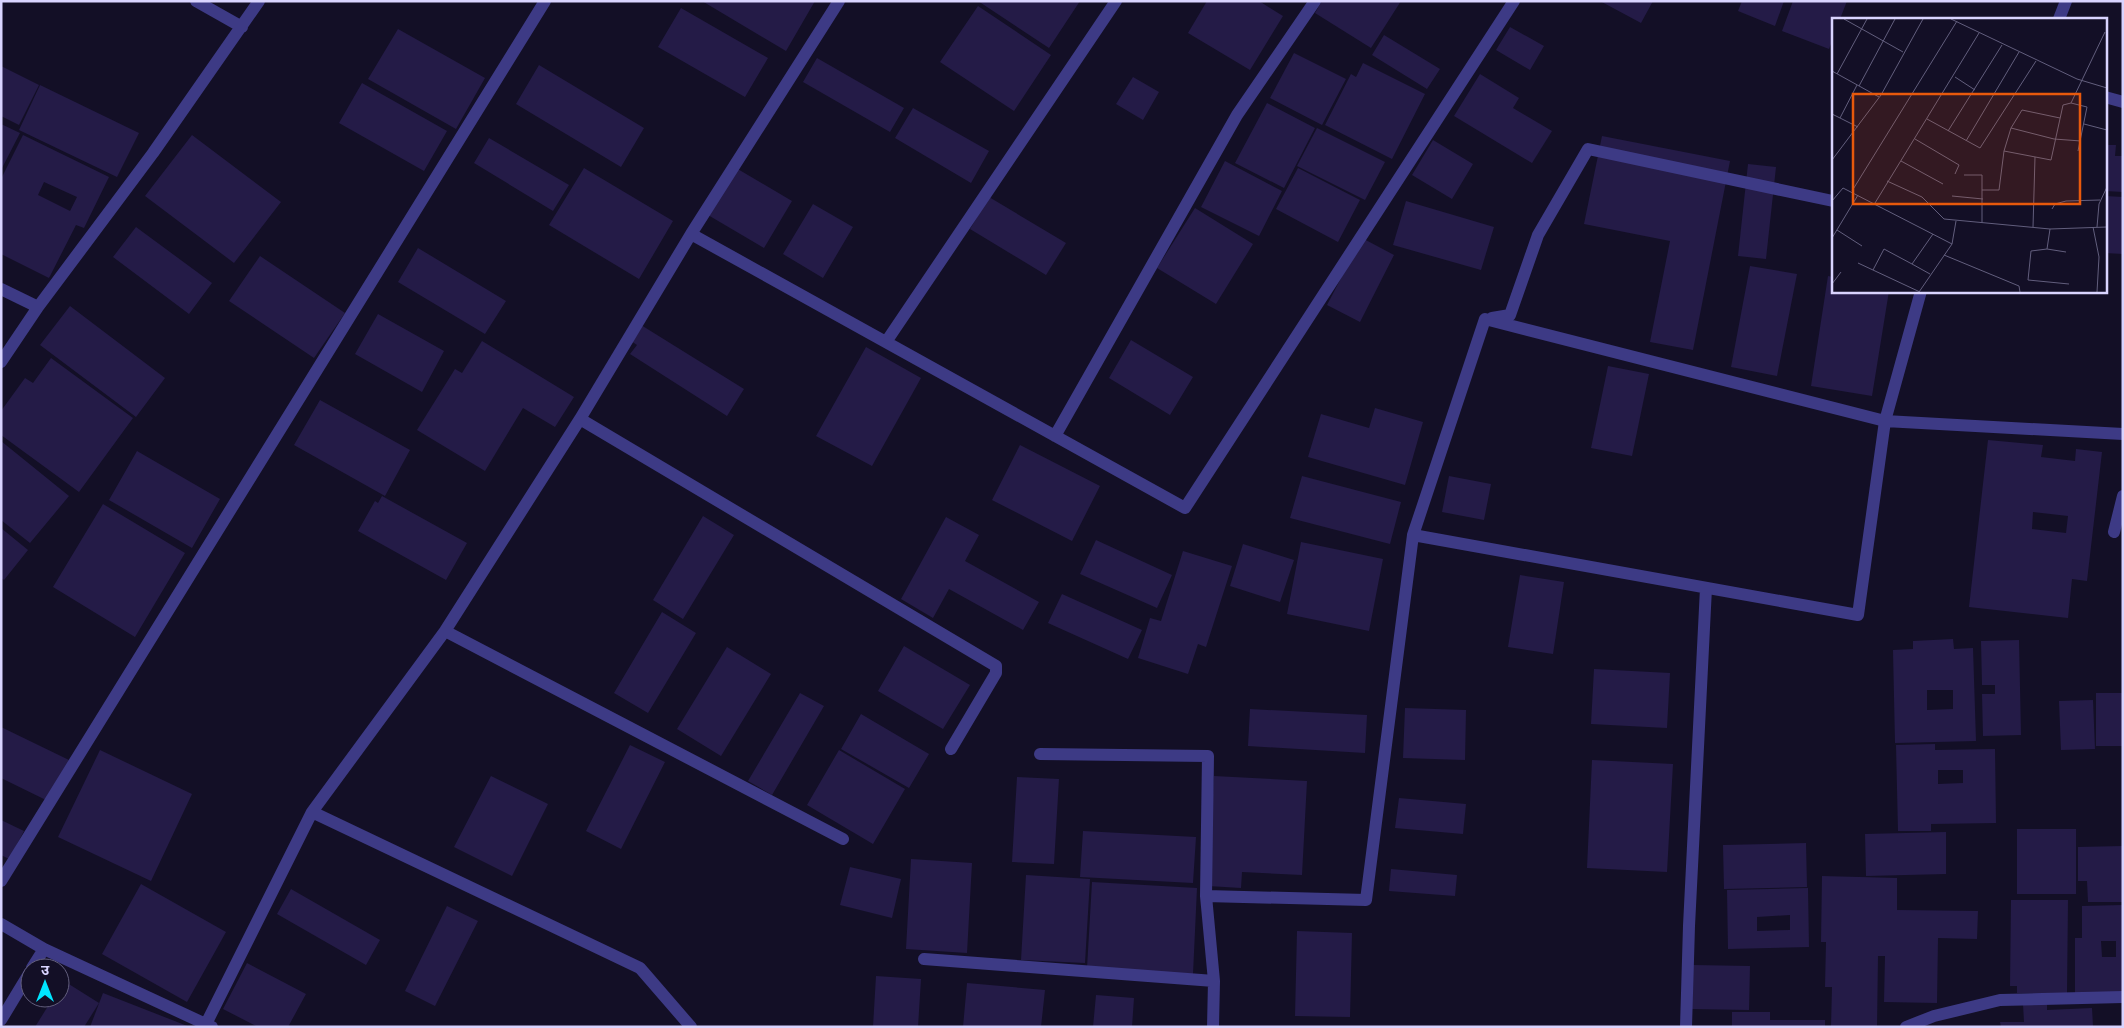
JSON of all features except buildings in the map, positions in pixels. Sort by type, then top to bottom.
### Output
[{"type":"street","points":[[196,1],[242,27]]},
{"type":"street","points":[[1,362],[38,307],[153,153],[259,1]]},
{"type":"street","points":[[1,881],[545,1]]},
{"type":"street","points":[[1,924],[44,949],[209,1025],[312,812],[445,631],[580,419],[691,234],[839,1]]},
{"type":"street","points":[[886,342],[1116,1]]},
{"type":"street","points":[[1055,436],[1238,115],[1315,1]]},
{"type":"street","points":[[691,234],[1186,508],[1514,1]]},
{"type":"street","points":[[2059,18],[2066,1]]},
{"type":"street","points":[[2106,97],[2123,102]]},
{"type":"street","points":[[1485,319],[1510,315],[1538,235],[1588,149],[1832,201]]},
{"type":"street","points":[[1,289],[38,307]]},
{"type":"street","points":[[1413,535],[1858,615],[1885,421],[1921,292]]},
{"type":"street","points":[[1485,319],[1885,421],[2123,434]]},
{"type":"street","points":[[1206,896],[1366,900],[1413,535],[1485,319]]},
{"type":"street","points":[[580,419],[996,666],[996,673],[951,749]]},
{"type":"street","points":[[2114,532],[2123,496]]},
{"type":"street","points":[[1686,1027],[1689,926],[1706,588]]},
{"type":"street","points":[[445,631],[843,839]]},
{"type":"street","points":[[1040,754],[1208,756],[1206,896],[1214,981],[1213,1027]]},
{"type":"street","points":[[312,812],[640,968],[691,1027]]},
{"type":"street","points":[[38,958],[44,949]]},
{"type":"street","points":[[924,959],[1214,981]]},
{"type":"street","points":[[1,1020],[20,989]]},
{"type":"street","points":[[1906,1027],[1934,1016],[2000,1000],[2123,997]]}]
